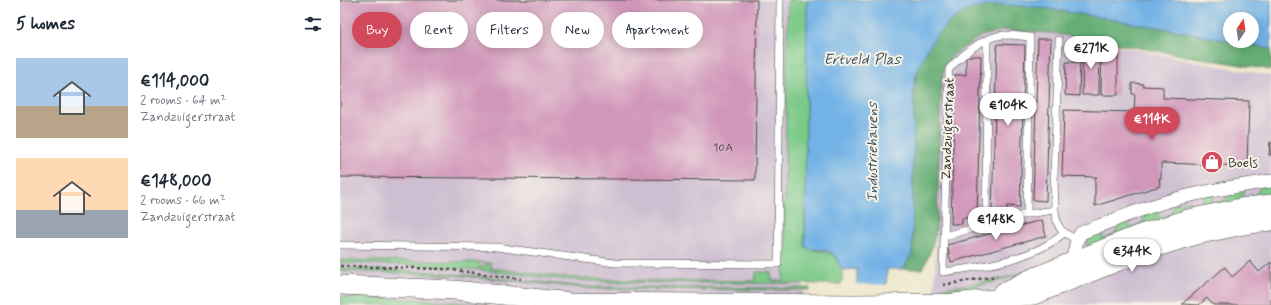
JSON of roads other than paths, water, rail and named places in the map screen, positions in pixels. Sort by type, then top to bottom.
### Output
[{"type":"main road","points":[[992,298],[1030,279],[1138,235],[1188,219],[1240,208],[1271,204]]},
{"type":"main road","points":[[340,285],[454,290],[570,302],[890,304],[953,302],[1034,294],[1144,251],[1196,234],[1271,221]]},
{"type":"street","points":[[1072,263],[1077,240],[1081,233],[1123,217],[1190,195],[1235,186],[1271,181]]},
{"type":"lane","points":[[340,245],[496,247],[615,263],[778,264],[780,0]]},
{"type":"lane","name":"Zandzuigerstraat","points":[[1027,214],[1030,37],[1004,35],[987,41],[960,58],[948,69],[943,272],[967,269],[1021,256],[1046,247],[1064,233]]},
{"type":"lane","points":[[1059,40],[1054,176],[1056,223],[1064,233],[1077,240]]},
{"type":"lane","points":[[986,225],[987,41]]},
{"type":"lane","points":[[944,236],[1027,214],[1056,210]]},
{"type":"water","name":"Ertveld Plas","points":[[807,0],[1271,0],[1271,49],[1259,47],[1259,12],[1223,12],[1223,40],[1158,27],[1029,6],[986,6],[972,9],[961,14],[942,29],[934,39],[922,60],[914,83],[912,254],[903,269],[887,269],[886,305],[857,305],[857,269],[843,270],[835,256],[830,252],[811,249],[805,246]]},
{"type":"place","name":"Boels","points":[[1212,162]]},
{"type":"water label","name":"Industriehavens","points":[[872,152]]}]
